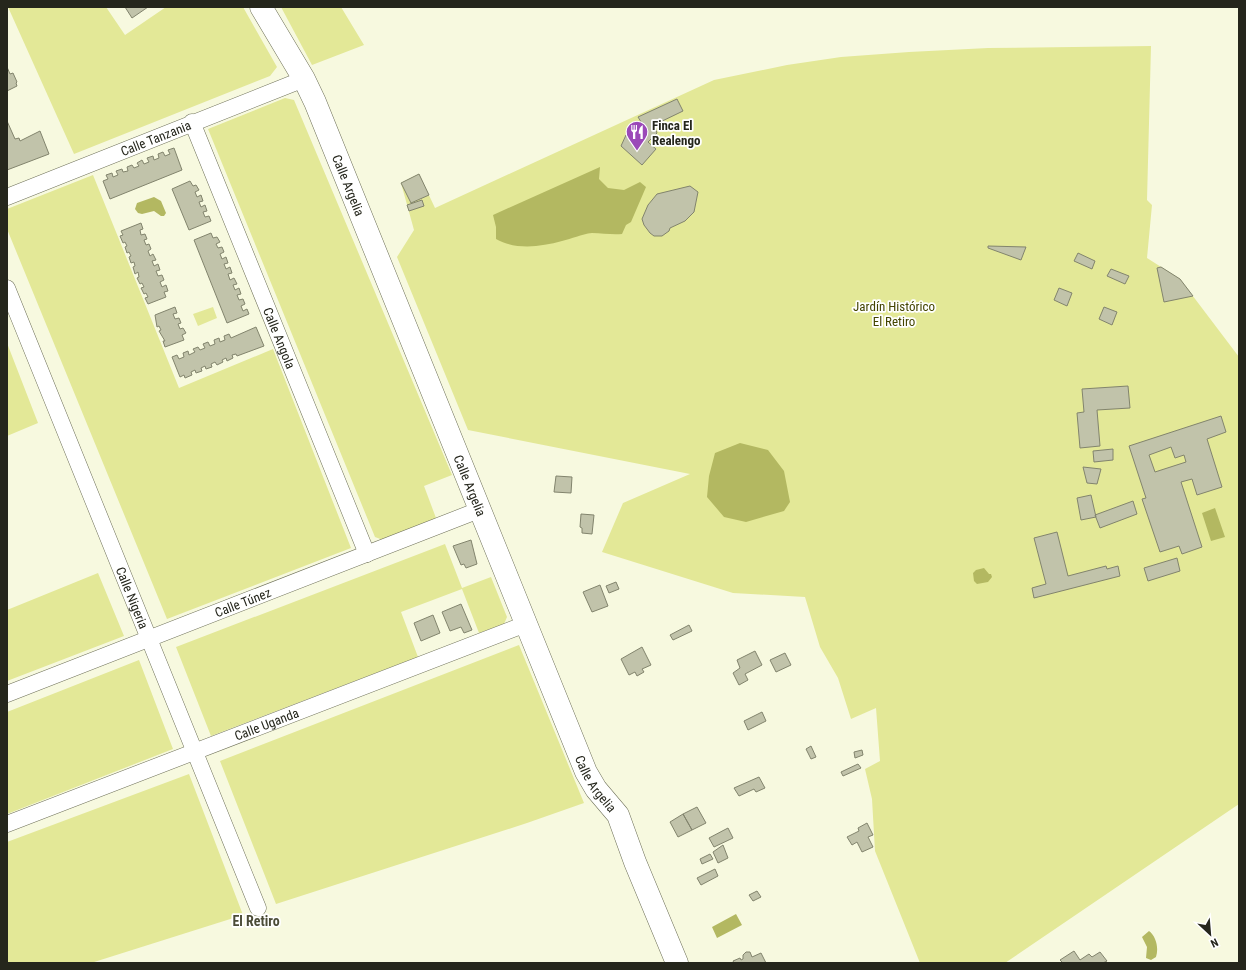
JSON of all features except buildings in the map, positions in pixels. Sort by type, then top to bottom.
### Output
[{"type":"street","name":"Calle Argelia","points":[[261,7],[304,79],[586,772],[596,789],[618,815],[635,862],[677,963]]},
{"type":"street","name":"Calle Tanzania","points":[[7,197],[192,122],[304,79]]},
{"type":"street","name":"Calle Angola","points":[[192,122],[367,554]]},
{"type":"street","name":"Calle Nigeria","points":[[7,288],[258,908]]},
{"type":"street","name":"Calle Túnez","points":[[7,694],[479,510]]},
{"type":"street","name":"Calle Uganda","points":[[7,824],[526,624]]},
{"type":"green space","points":[[8,7],[106,7],[125,35],[166,7],[243,7],[277,67],[270,76],[74,154]]},
{"type":"green space","points":[[281,7],[341,7],[364,45],[312,65]]},
{"type":"green space","name":"Jardín Histórico El Retiro","points":[[1151,46],[1147,200],[1152,205],[1147,258],[1180,279],[1239,357],[1239,804],[1005,963],[920,963],[875,851],[872,799],[865,769],[880,761],[876,708],[851,719],[838,678],[820,647],[805,597],[733,593],[602,552],[623,503],[690,474],[468,430],[397,257],[414,230],[401,183],[419,174],[435,208],[714,80],[787,65],[841,57],[909,52],[988,48]]},
{"type":"green space","points":[[285,98],[294,100],[452,475],[424,486],[436,518],[383,540],[375,537],[208,129]]},
{"type":"green space","points":[[93,175],[179,388],[273,349],[351,548],[167,619],[7,229],[7,209]]},
{"type":"green space","points":[[213,307],[217,318],[198,326],[193,314]]},
{"type":"green space","points":[[7,343],[38,423],[7,436]]},
{"type":"green space","points":[[445,544],[462,588],[491,577],[507,617],[504,624],[479,633],[462,589],[401,612],[418,657],[211,736],[176,647]]},
{"type":"green space","points":[[98,573],[124,636],[7,681],[7,610]]},
{"type":"green space","points":[[519,645],[584,803],[527,823],[276,904],[220,761]]},
{"type":"green space","points":[[139,660],[173,749],[7,814],[7,712]]},
{"type":"green space","points":[[189,774],[243,915],[91,963],[7,963],[7,842]]},
{"type":"shaded area","points":[[600,167],[599,179],[608,188],[624,190],[640,182],[646,187],[631,222],[626,225],[622,234],[584,234],[566,240],[537,246],[512,245],[496,239],[496,227],[493,215]]},
{"type":"shaded area","points":[[154,197],[161,201],[166,213],[164,216],[161,216],[154,211],[142,214],[138,213],[135,209],[137,203]]},
{"type":"shaded area","points":[[740,443],[768,450],[784,471],[790,502],[784,511],[746,522],[724,517],[707,497],[709,476],[715,453]]},
{"type":"shaded area","points":[[1215,508],[1225,537],[1211,541],[1202,513]]},
{"type":"shaded area","points":[[984,568],[989,574],[991,574],[992,577],[988,582],[977,584],[974,581],[973,573],[976,570]]},
{"type":"shaded area","points":[[736,914],[742,925],[717,938],[712,927]]},
{"type":"shaded area","points":[[1149,931],[1155,939],[1157,946],[1156,957],[1151,960],[1146,958],[1147,947],[1142,937]]},
{"type":"place","name":"Finca El Realengo","points":[[637,152]]},
{"type":"district","name":"El Retiro","points":[[256,921]]}]
